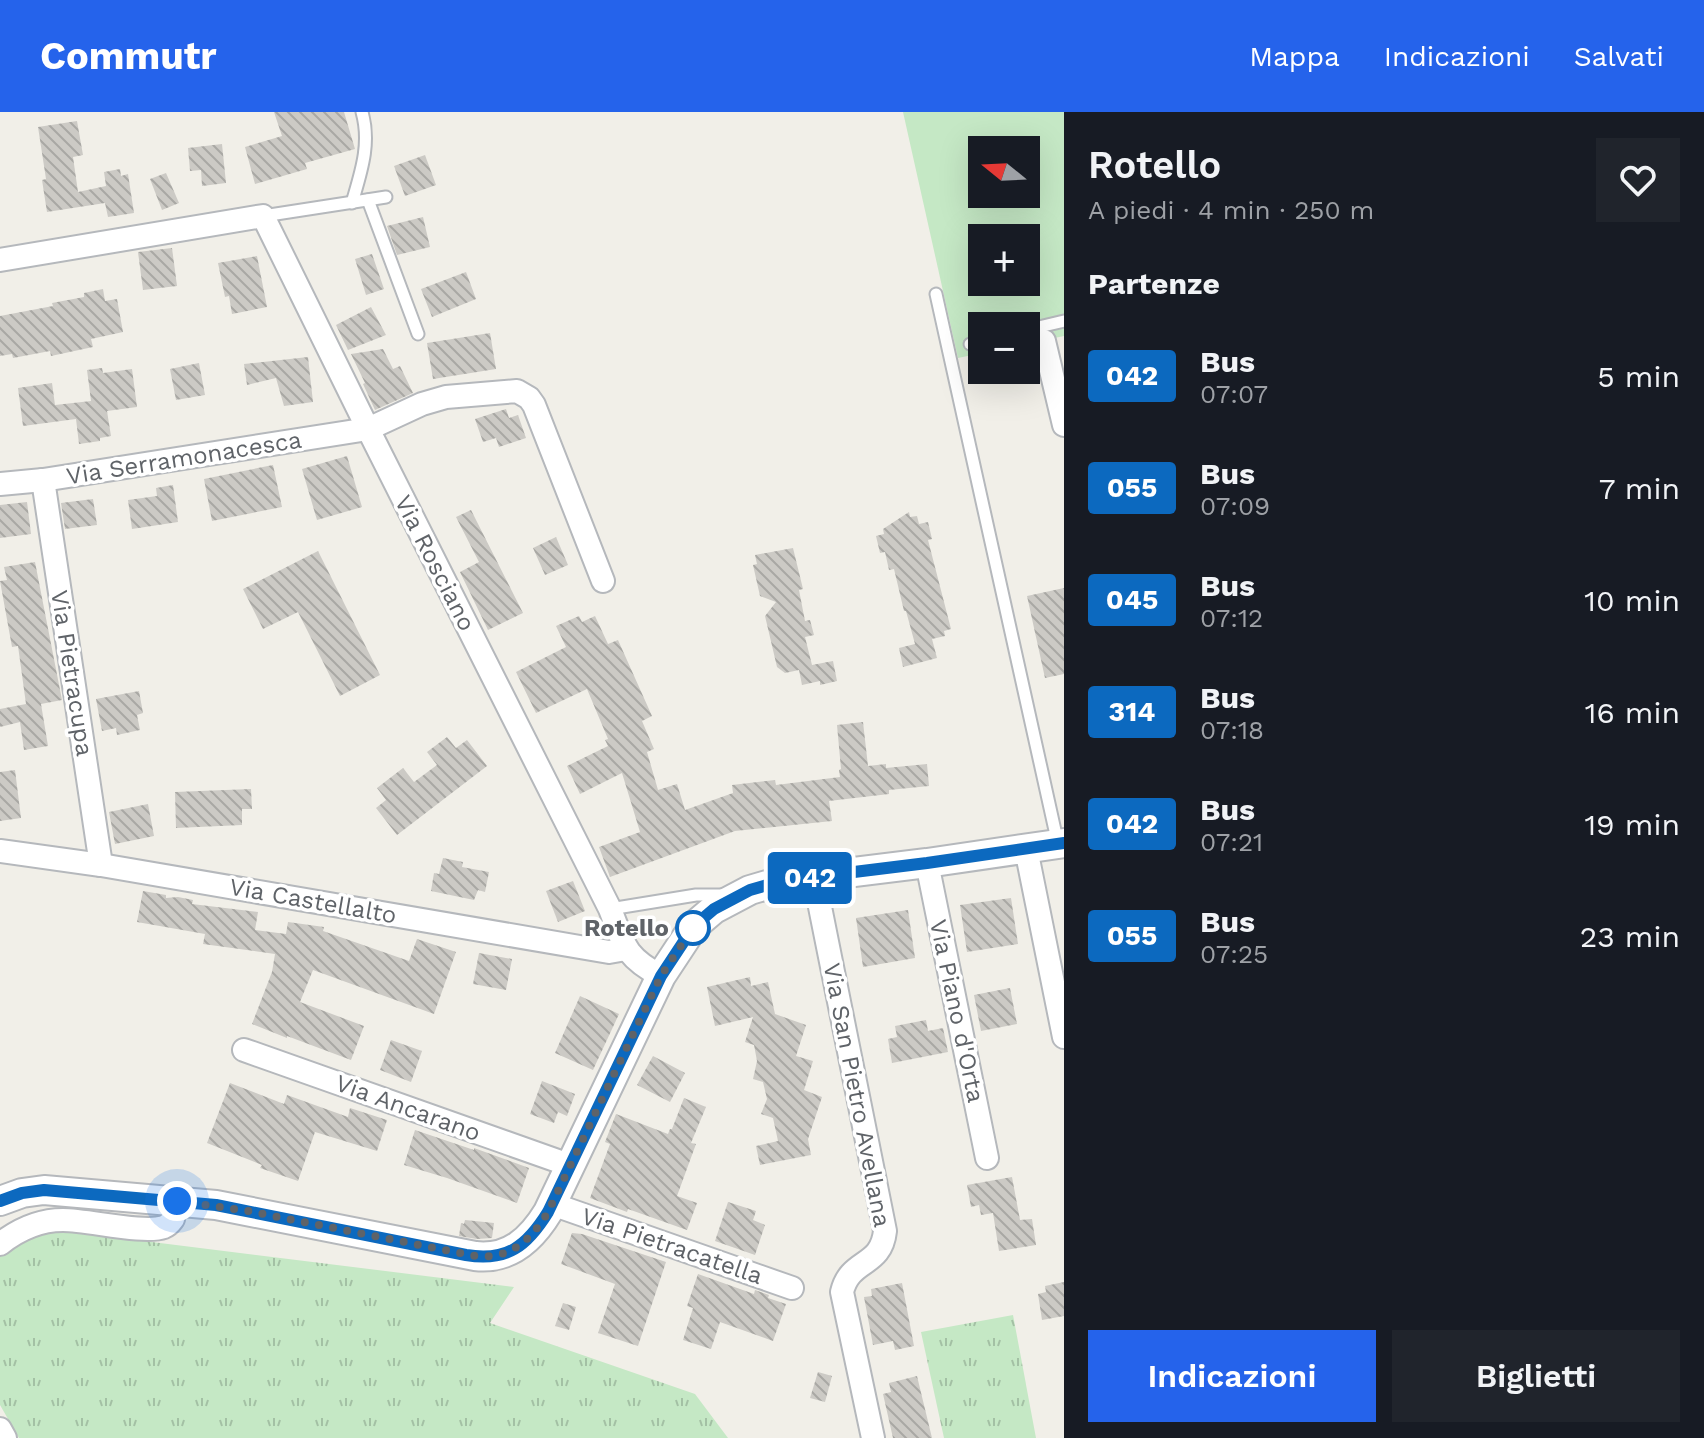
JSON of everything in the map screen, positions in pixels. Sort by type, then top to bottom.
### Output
[{"type":"street","points":[[0,260],[263,216]]},
{"type":"street","name":"Via Rosciano","points":[[263,216],[610,909],[626,949]]},
{"type":"street","points":[[1040,351],[1064,425]]},
{"type":"street","name":"Via Serramonacesca","points":[[0,484],[368,429],[433,400],[509,390],[524,394],[534,405],[603,581]]},
{"type":"street","name":"Via Pietracupa","points":[[43,480],[101,865]]},
{"type":"street","points":[[0,1201],[22,1193],[44,1190],[177,1201],[248,1211],[482,1257],[504,1254],[522,1245],[536,1232],[572,1166],[661,976],[700,920],[739,894],[771,883],[1061,844]]},
{"type":"street","points":[[1026,849],[1064,1037]]},
{"type":"street","name":"Via Castellalto","points":[[0,851],[101,865],[609,952],[626,949]]},
{"type":"street","name":"Via Piano d'Orta","points":[[927,863],[987,1158]]},
{"type":"street","name":"Via San Pietro Avellana","points":[[814,877],[885,1231],[878,1252],[852,1271],[842,1292],[873,1438]]},
{"type":"street","points":[[626,949],[640,965],[661,976]]},
{"type":"street","name":"Via Ancarano","points":[[244,1050],[572,1166]]},
{"type":"street","points":[[0,1244],[19,1230],[34,1224],[62,1220],[162,1227],[173,1219],[177,1201]]},
{"type":"street","name":"Via Pietracatella","points":[[552,1204],[792,1288]]},
{"type":"street","points":[[0,1429],[5,1438]]},
{"type":"lane","points":[[352,203],[366,148],[362,112]]},
{"type":"lane","points":[[263,216],[386,197]]},
{"type":"lane","points":[[368,200],[418,334]]},
{"type":"lane","points":[[936,294],[1061,844]]},
{"type":"lane","points":[[1040,333],[1064,321]]},
{"type":"lane","points":[[610,909],[696,895],[739,894]]},
{"type":"green space","points":[[903,112],[1064,112],[1064,336],[1040,341],[1040,312],[968,312],[968,356],[958,358]]},
{"type":"green space","points":[[67,1220],[128,1239],[514,1287],[490,1323],[695,1394],[728,1438],[19,1438],[0,1405],[0,1255]]},
{"type":"green space","points":[[1013,1315],[1036,1438],[944,1438],[921,1332]]},
{"type":"building","points":[[274,112],[344,112],[355,149],[305,163],[307,169],[255,184],[245,147],[282,136]]},
{"type":"building","points":[[77,121],[83,155],[73,157],[78,192],[106,186],[104,172],[120,169],[121,176],[128,174],[134,213],[108,217],[105,203],[47,212],[42,180],[46,179],[38,127]]},
{"type":"building","points":[[222,144],[226,183],[202,186],[201,170],[190,171],[188,148]]},
{"type":"building","points":[[425,155],[436,185],[405,196],[394,166]]},
{"type":"building","points":[[166,173],[179,203],[162,210],[150,179]]},
{"type":"building","points":[[423,217],[430,247],[397,255],[387,226]]},
{"type":"building","points":[[172,248],[177,286],[143,290],[138,252]]},
{"type":"building","points":[[372,254],[384,289],[366,295],[355,259]]},
{"type":"building","points":[[257,256],[267,307],[232,314],[218,263]]},
{"type":"building","points":[[466,272],[476,299],[432,317],[421,289]]},
{"type":"building","points":[[103,289],[105,301],[117,299],[123,332],[91,339],[93,347],[51,356],[50,351],[13,358],[12,354],[0,356],[0,316],[53,306],[52,303],[84,297],[84,293]]},
{"type":"building","points":[[371,307],[386,335],[348,350],[336,325]]},
{"type":"building","points":[[490,333],[496,369],[433,379],[427,343]]},
{"type":"building","points":[[383,349],[393,369],[400,366],[413,393],[375,410],[351,354]]},
{"type":"building","points":[[308,357],[313,402],[284,406],[276,378],[247,385],[244,364]]},
{"type":"building","points":[[199,363],[205,395],[176,400],[170,369]]},
{"type":"building","points":[[102,368],[103,373],[132,369],[137,407],[107,411],[111,436],[79,444],[76,419],[23,426],[18,388],[52,383],[55,405],[91,401],[87,370]]},
{"type":"building","points":[[506,409],[509,418],[518,415],[526,438],[499,447],[496,438],[483,442],[475,419]]},
{"type":"building","points":[[347,456],[362,507],[317,520],[302,469]]},
{"type":"building","points":[[273,465],[282,507],[212,521],[204,479]]},
{"type":"building","points":[[173,485],[178,522],[132,529],[128,500],[157,496],[156,488]]},
{"type":"building","points":[[93,499],[97,525],[65,529],[61,503]]},
{"type":"building","points":[[27,502],[31,534],[0,538],[0,505]]},
{"type":"building","points":[[471,510],[523,613],[488,630],[460,572],[479,562],[456,517]]},
{"type":"building","points":[[909,512],[910,517],[917,516],[919,524],[928,522],[932,539],[928,540],[951,629],[944,631],[945,636],[932,639],[937,658],[903,667],[899,648],[915,644],[894,569],[889,570],[885,552],[880,553],[876,536],[884,534],[883,529]]},
{"type":"building","points":[[556,537],[568,565],[545,575],[533,548]]},
{"type":"building","points":[[793,548],[803,589],[799,590],[805,621],[810,620],[814,635],[805,637],[812,665],[833,661],[837,681],[802,685],[799,670],[785,673],[777,667],[765,616],[776,602],[760,596],[753,565],[757,564],[755,555]]},
{"type":"building","points":[[318,551],[380,675],[340,696],[298,612],[263,629],[243,589]]},
{"type":"building","points":[[35,562],[62,700],[41,704],[48,746],[24,750],[20,722],[0,727],[0,709],[26,704],[18,646],[12,647],[0,581],[7,580],[4,567]]},
{"type":"building","points":[[1064,588],[1064,674],[1045,678],[1027,596]]},
{"type":"building","points":[[579,616],[582,622],[595,616],[608,644],[618,640],[652,716],[642,721],[654,749],[647,752],[658,790],[677,784],[685,810],[733,793],[732,785],[775,780],[776,785],[840,777],[837,725],[863,722],[868,766],[886,764],[886,768],[927,764],[929,786],[829,801],[832,821],[735,831],[610,877],[599,847],[640,832],[622,773],[580,794],[567,766],[608,746],[605,740],[608,739],[587,689],[536,713],[516,672],[566,647],[556,626]]},
{"type":"building","points":[[139,691],[143,713],[137,715],[140,730],[117,735],[116,728],[102,731],[96,699]]},
{"type":"building","points":[[447,737],[456,748],[467,740],[487,766],[397,835],[376,808],[386,800],[377,788],[403,768],[414,782],[437,765],[427,752]]},
{"type":"building","points":[[15,770],[21,818],[0,821],[0,772]]},
{"type":"building","points":[[251,789],[252,809],[242,809],[242,825],[176,828],[175,792]]},
{"type":"building","points":[[148,804],[154,836],[115,844],[109,812]]},
{"type":"building","points":[[443,858],[463,862],[462,867],[489,872],[485,892],[478,890],[474,900],[431,891],[434,873],[439,874]]},
{"type":"building","points":[[573,881],[585,911],[558,922],[546,891]]},
{"type":"building","points":[[143,891],[166,895],[166,898],[193,900],[192,904],[258,912],[255,930],[286,934],[288,922],[324,927],[323,931],[409,961],[417,939],[456,952],[434,1014],[313,970],[300,1002],[364,1026],[351,1060],[252,1024],[272,972],[275,954],[203,944],[205,934],[137,922]]},
{"type":"building","points":[[1011,898],[1018,944],[967,952],[960,905]]},
{"type":"building","points":[[908,910],[915,958],[863,967],[856,918]]},
{"type":"building","points":[[479,953],[512,959],[506,990],[473,984]]},
{"type":"building","points":[[750,977],[751,986],[768,982],[775,1014],[806,1025],[796,1056],[813,1061],[804,1090],[822,1097],[808,1139],[811,1155],[760,1165],[756,1146],[778,1141],[773,1118],[761,1114],[767,1099],[763,1082],[753,1079],[757,1061],[754,1045],[745,1042],[753,1017],[715,1026],[707,987]]},
{"type":"building","points":[[1010,988],[1017,1024],[981,1031],[974,995]]},
{"type":"building","points":[[580,996],[619,1014],[593,1070],[555,1053]]},
{"type":"building","points":[[926,1020],[928,1031],[943,1028],[948,1052],[892,1063],[888,1039],[897,1037],[895,1026]]},
{"type":"building","points":[[391,1040],[422,1051],[411,1082],[380,1070]]},
{"type":"building","points":[[653,1056],[685,1073],[670,1102],[637,1085]]},
{"type":"building","points":[[542,1081],[575,1094],[567,1116],[558,1112],[554,1123],[530,1114]]},
{"type":"building","points":[[230,1083],[284,1104],[287,1095],[348,1117],[350,1108],[387,1120],[377,1151],[315,1132],[298,1181],[260,1168],[262,1165],[207,1143]]},
{"type":"building","points":[[684,1098],[706,1107],[691,1143],[696,1144],[677,1196],[697,1203],[687,1230],[590,1198],[610,1144],[605,1142],[616,1114],[668,1134]]},
{"type":"building","points":[[415,1130],[529,1168],[517,1203],[404,1165]]},
{"type":"building","points":[[1012,1177],[1020,1220],[1032,1219],[1036,1245],[999,1251],[993,1213],[981,1215],[979,1205],[971,1207],[967,1185]]},
{"type":"building","points":[[728,1202],[756,1211],[753,1220],[765,1225],[755,1255],[715,1241]]},
{"type":"building","points":[[465,1220],[494,1223],[492,1238],[459,1236],[461,1223],[464,1224]]},
{"type":"building","points":[[572,1233],[666,1262],[638,1346],[598,1333],[615,1284],[561,1264]]},
{"type":"building","points":[[698,1274],[754,1294],[755,1290],[786,1304],[773,1341],[720,1322],[711,1349],[683,1340],[693,1308],[687,1306]]},
{"type":"building","points":[[1064,1282],[1064,1316],[1042,1320],[1038,1294],[1046,1292],[1045,1286]]},
{"type":"building","points":[[902,1283],[914,1346],[895,1350],[893,1341],[873,1345],[864,1297],[872,1296],[871,1289]]},
{"type":"building","points":[[563,1303],[576,1307],[569,1330],[555,1326]]},
{"type":"building","points":[[818,1372],[832,1376],[825,1402],[810,1398]]},
{"type":"building","points":[[917,1376],[932,1438],[893,1438],[883,1394],[891,1392],[889,1383]]},
{"type":"bus line","name":"042","points":[[0,1201],[22,1193],[44,1190],[202,1204],[466,1255],[489,1257],[504,1254],[522,1245],[536,1232],[572,1166],[661,976],[694,926],[714,909],[750,890],[781,881],[1064,843]]},
{"type":"place","name":"Rotello","points":[[693,928]]},
{"type":"route","points":[[177,1201],[216,1205],[475,1256],[495,1256],[513,1250],[536,1232],[548,1212],[661,976],[693,928]]}]
